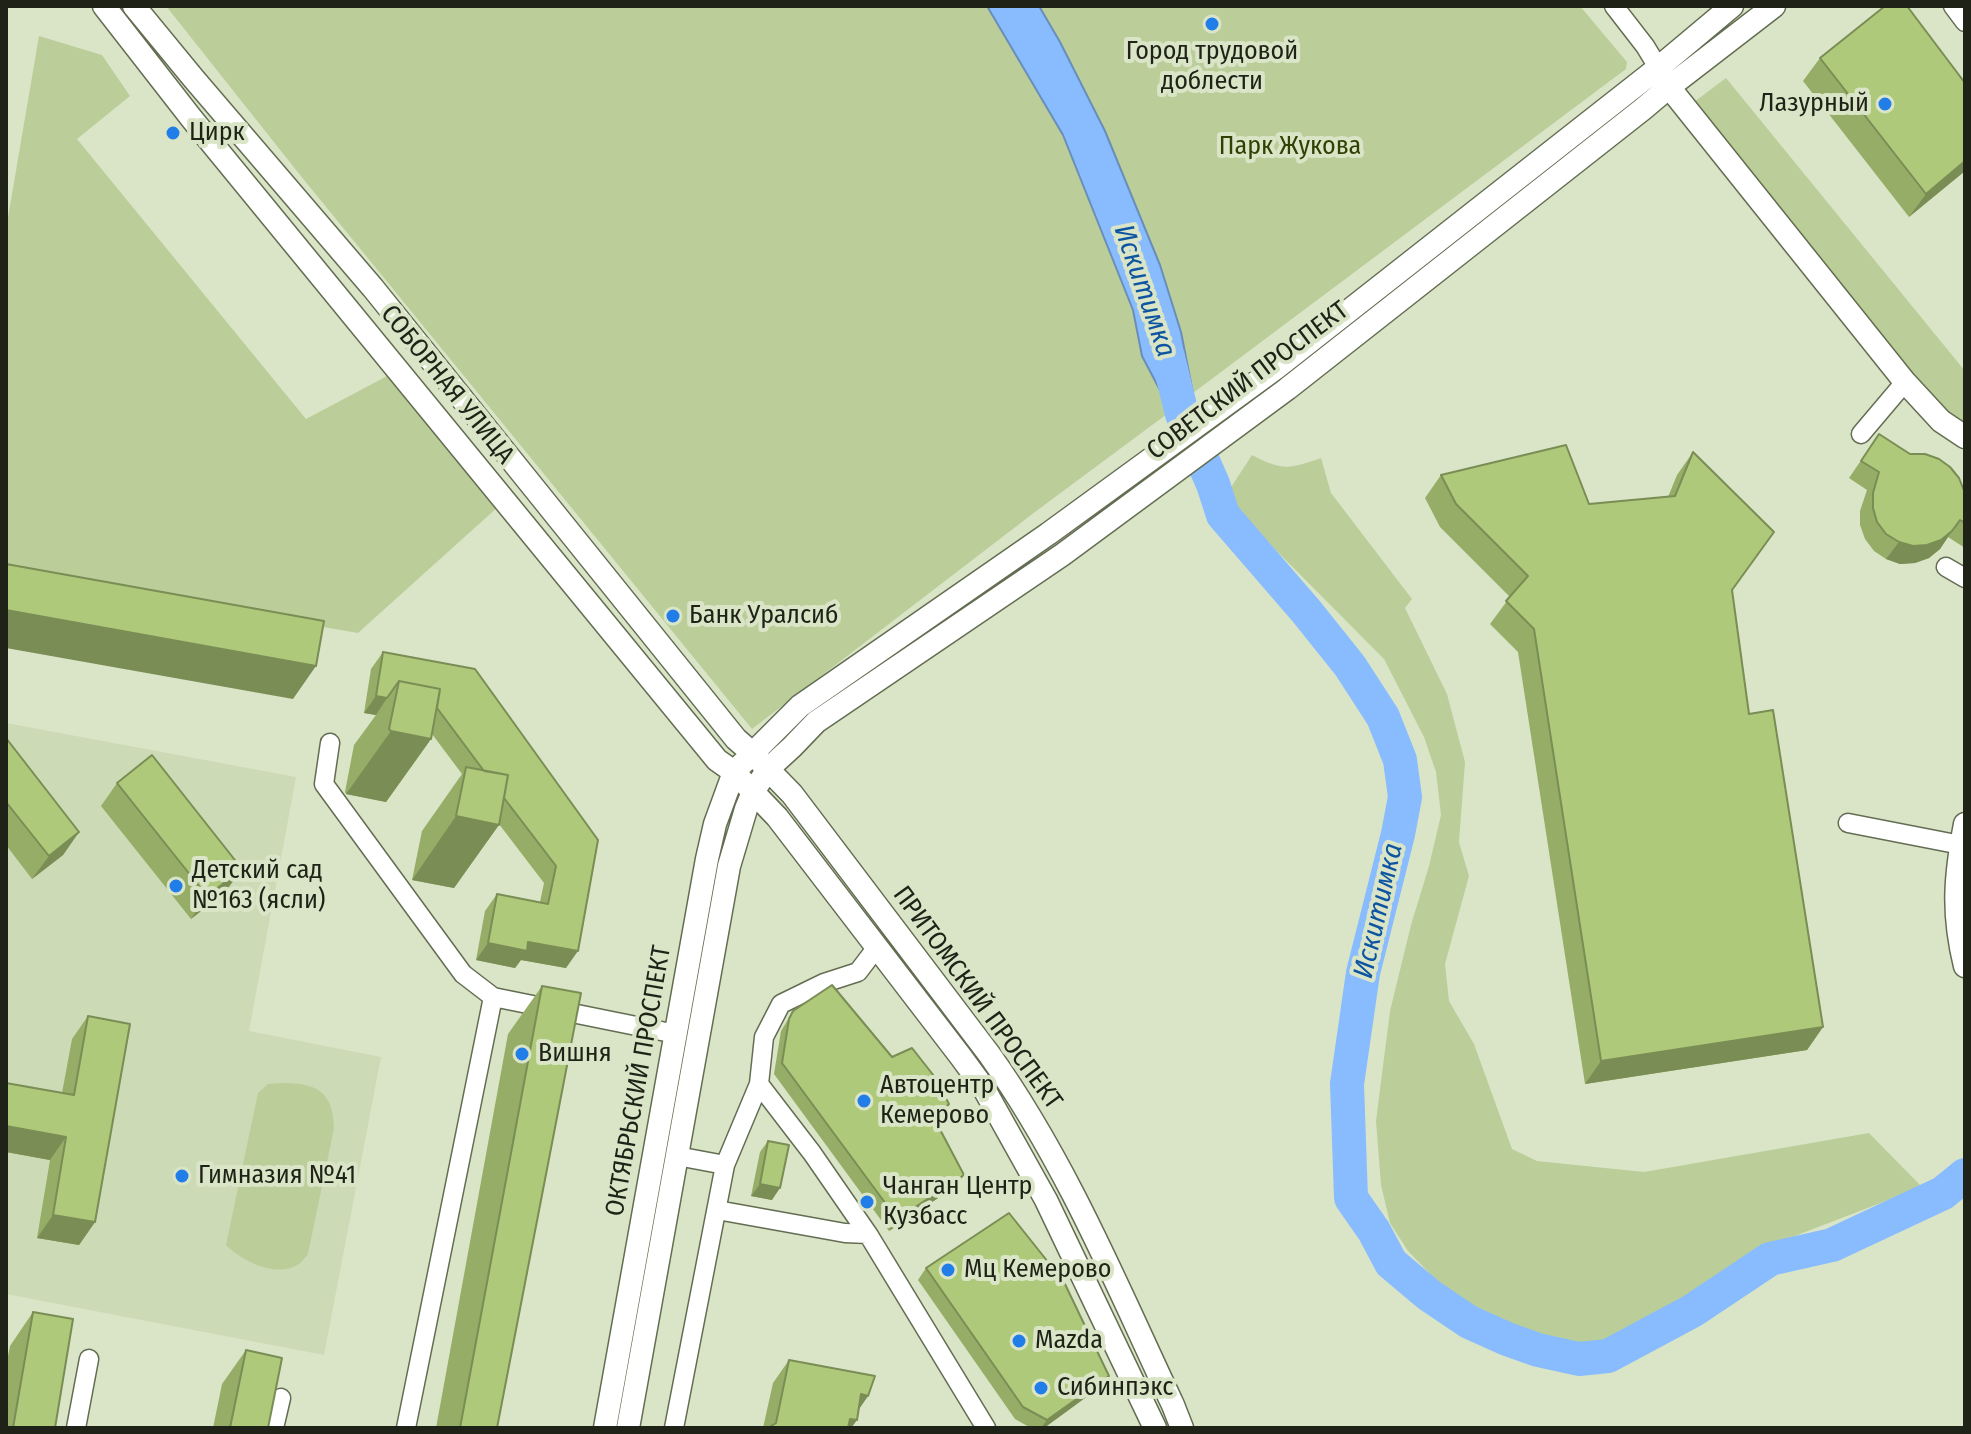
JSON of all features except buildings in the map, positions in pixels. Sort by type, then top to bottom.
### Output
[{"type":"main road","name":"СОБОРНАЯ УЛИЦА","points":[[103,6],[717,760],[753,792]]},
{"type":"main road","name":"СОБОРНАЯ УЛИЦА","points":[[134,6],[373,288],[736,739],[760,761]]},
{"type":"main road","name":"СОВЕТСКИЙ ПРОСПЕКТ","points":[[760,761],[792,747],[816,722],[1062,555],[1287,389],[1643,109],[1664,77],[1732,6]]},
{"type":"main road","name":"СОВЕТСКИЙ ПРОСПЕКТ","points":[[753,792],[760,761],[800,706],[1048,534],[1276,368],[1664,77],[1774,6]]},
{"type":"main road","points":[[1664,77],[1905,382],[1941,421],[1965,437]]},
{"type":"main road","name":"ОКТЯБРЬСКИЙ ПРОСПЕКТ","points":[[605,1428],[715,824],[734,772],[760,761]]},
{"type":"main road","name":"ПРИТОМСКИЙ ПРОСПЕКТ","points":[[760,761],[792,794],[1011,1085],[1073,1193],[1182,1428]]},
{"type":"main road","name":"ОКТЯБРЬСКИЙ ПРОСПЕКТ","points":[[628,1428],[729,866],[753,792]]},
{"type":"main road","name":"ПРИТОМСКИЙ ПРОСПЕКТ","points":[[753,792],[777,817],[995,1106],[1046,1200],[1155,1428]]},
{"type":"main road","points":[[1963,834],[1955,910],[1965,966]]},
{"type":"street","points":[[1614,6],[1664,77]]},
{"type":"street","points":[[1953,6],[1965,22]]},
{"type":"street","points":[[1861,434],[1905,382]]},
{"type":"street","points":[[517,513],[538,492]]},
{"type":"street","points":[[1946,567],[1965,578]]},
{"type":"street","points":[[330,743],[324,784],[463,974],[493,997],[676,1034]]},
{"type":"street","points":[[1848,823],[1963,834]]},
{"type":"street","points":[[674,1428],[725,1165],[759,1084],[764,1037],[781,1004],[824,983],[858,972],[877,947]]},
{"type":"street","points":[[406,1428],[493,997]]},
{"type":"street","points":[[759,1084],[868,1234],[986,1428]]},
{"type":"street","points":[[677,1156],[725,1165]]},
{"type":"street","points":[[717,1210],[845,1233],[868,1234]]},
{"type":"street","points":[[76,1428],[89,1359]]},
{"type":"street","points":[[274,1428],[281,1398]]},
{"type":"shaded area","name":"Гимназия №41","points":[[6,723],[296,777],[249,1031],[381,1057],[324,1355],[6,1294]]},
{"type":"green space","points":[[166,6],[987,6],[1063,135],[1133,310],[1142,356],[1171,411],[752,729]]},
{"type":"green space","name":"Парк Жукова","points":[[1039,6],[1580,6],[1627,62],[1626,69],[1193,393],[1181,332],[1160,265],[1105,131]]},
{"type":"green space","points":[[39,36],[102,55],[130,96],[77,139],[306,419],[389,375],[499,506],[358,633],[6,572],[6,229]]},
{"type":"green space","points":[[1726,78],[1965,371],[1965,431],[1938,408],[1694,102]]},
{"type":"green space","points":[[1252,455],[1286,467],[1321,458],[1331,493],[1412,599],[1405,608],[1447,694],[1465,762],[1459,842],[1469,876],[1445,964],[1449,1001],[1474,1044],[1512,1149],[1537,1161],[1644,1172],[1869,1133],[1922,1187],[1769,1246],[1666,1312],[1640,1344],[1627,1352],[1586,1353],[1538,1344],[1493,1323],[1436,1280],[1408,1251],[1390,1223],[1381,1185],[1376,1121],[1390,1011],[1441,815],[1436,772],[1424,737],[1384,659],[1224,498]]},
{"type":"green space","points":[[268,1084],[313,1087],[320,1092],[330,1105],[334,1128],[308,1254],[299,1264],[281,1270],[250,1262],[226,1245],[258,1093]]},
{"type":"water","points":[[987,6],[1039,6],[1105,131],[1160,265],[1181,332],[1193,393],[1171,411],[1142,356],[1133,310],[1063,135]]},
{"type":"waterway","name":"Искитимка","points":[[1168,357],[1182,414],[1223,515],[1350,666],[1383,717],[1400,760],[1405,797],[1363,973],[1347,1084],[1351,1198],[1391,1263],[1429,1295],[1469,1322],[1507,1339],[1579,1359],[1608,1356],[1692,1311],[1770,1259],[1832,1245],[1943,1193],[1965,1175]]},
{"type":"place","name":"Город трудовой доблести","points":[[1212,24]]},
{"type":"place","name":"Лазурный","points":[[1885,104]]},
{"type":"place","name":"Цирк","points":[[173,133]]},
{"type":"place","name":"Банк Уралсиб","points":[[673,616]]},
{"type":"place","name":"Детский сад №163 (ясли)","points":[[176,886]]},
{"type":"place","name":"Вишня","points":[[522,1054]]},
{"type":"place","name":"Автоцентр Кемерово","points":[[864,1101]]},
{"type":"place","name":"Гимназия №41","points":[[182,1176]]},
{"type":"place","name":"Чанган Центр Кузбасс","points":[[867,1202]]},
{"type":"place","name":"Мц Кемерово","points":[[948,1270]]},
{"type":"place","name":"Mazda","points":[[1019,1341]]},
{"type":"place","name":"Сибинпэкс","points":[[1041,1388]]}]
